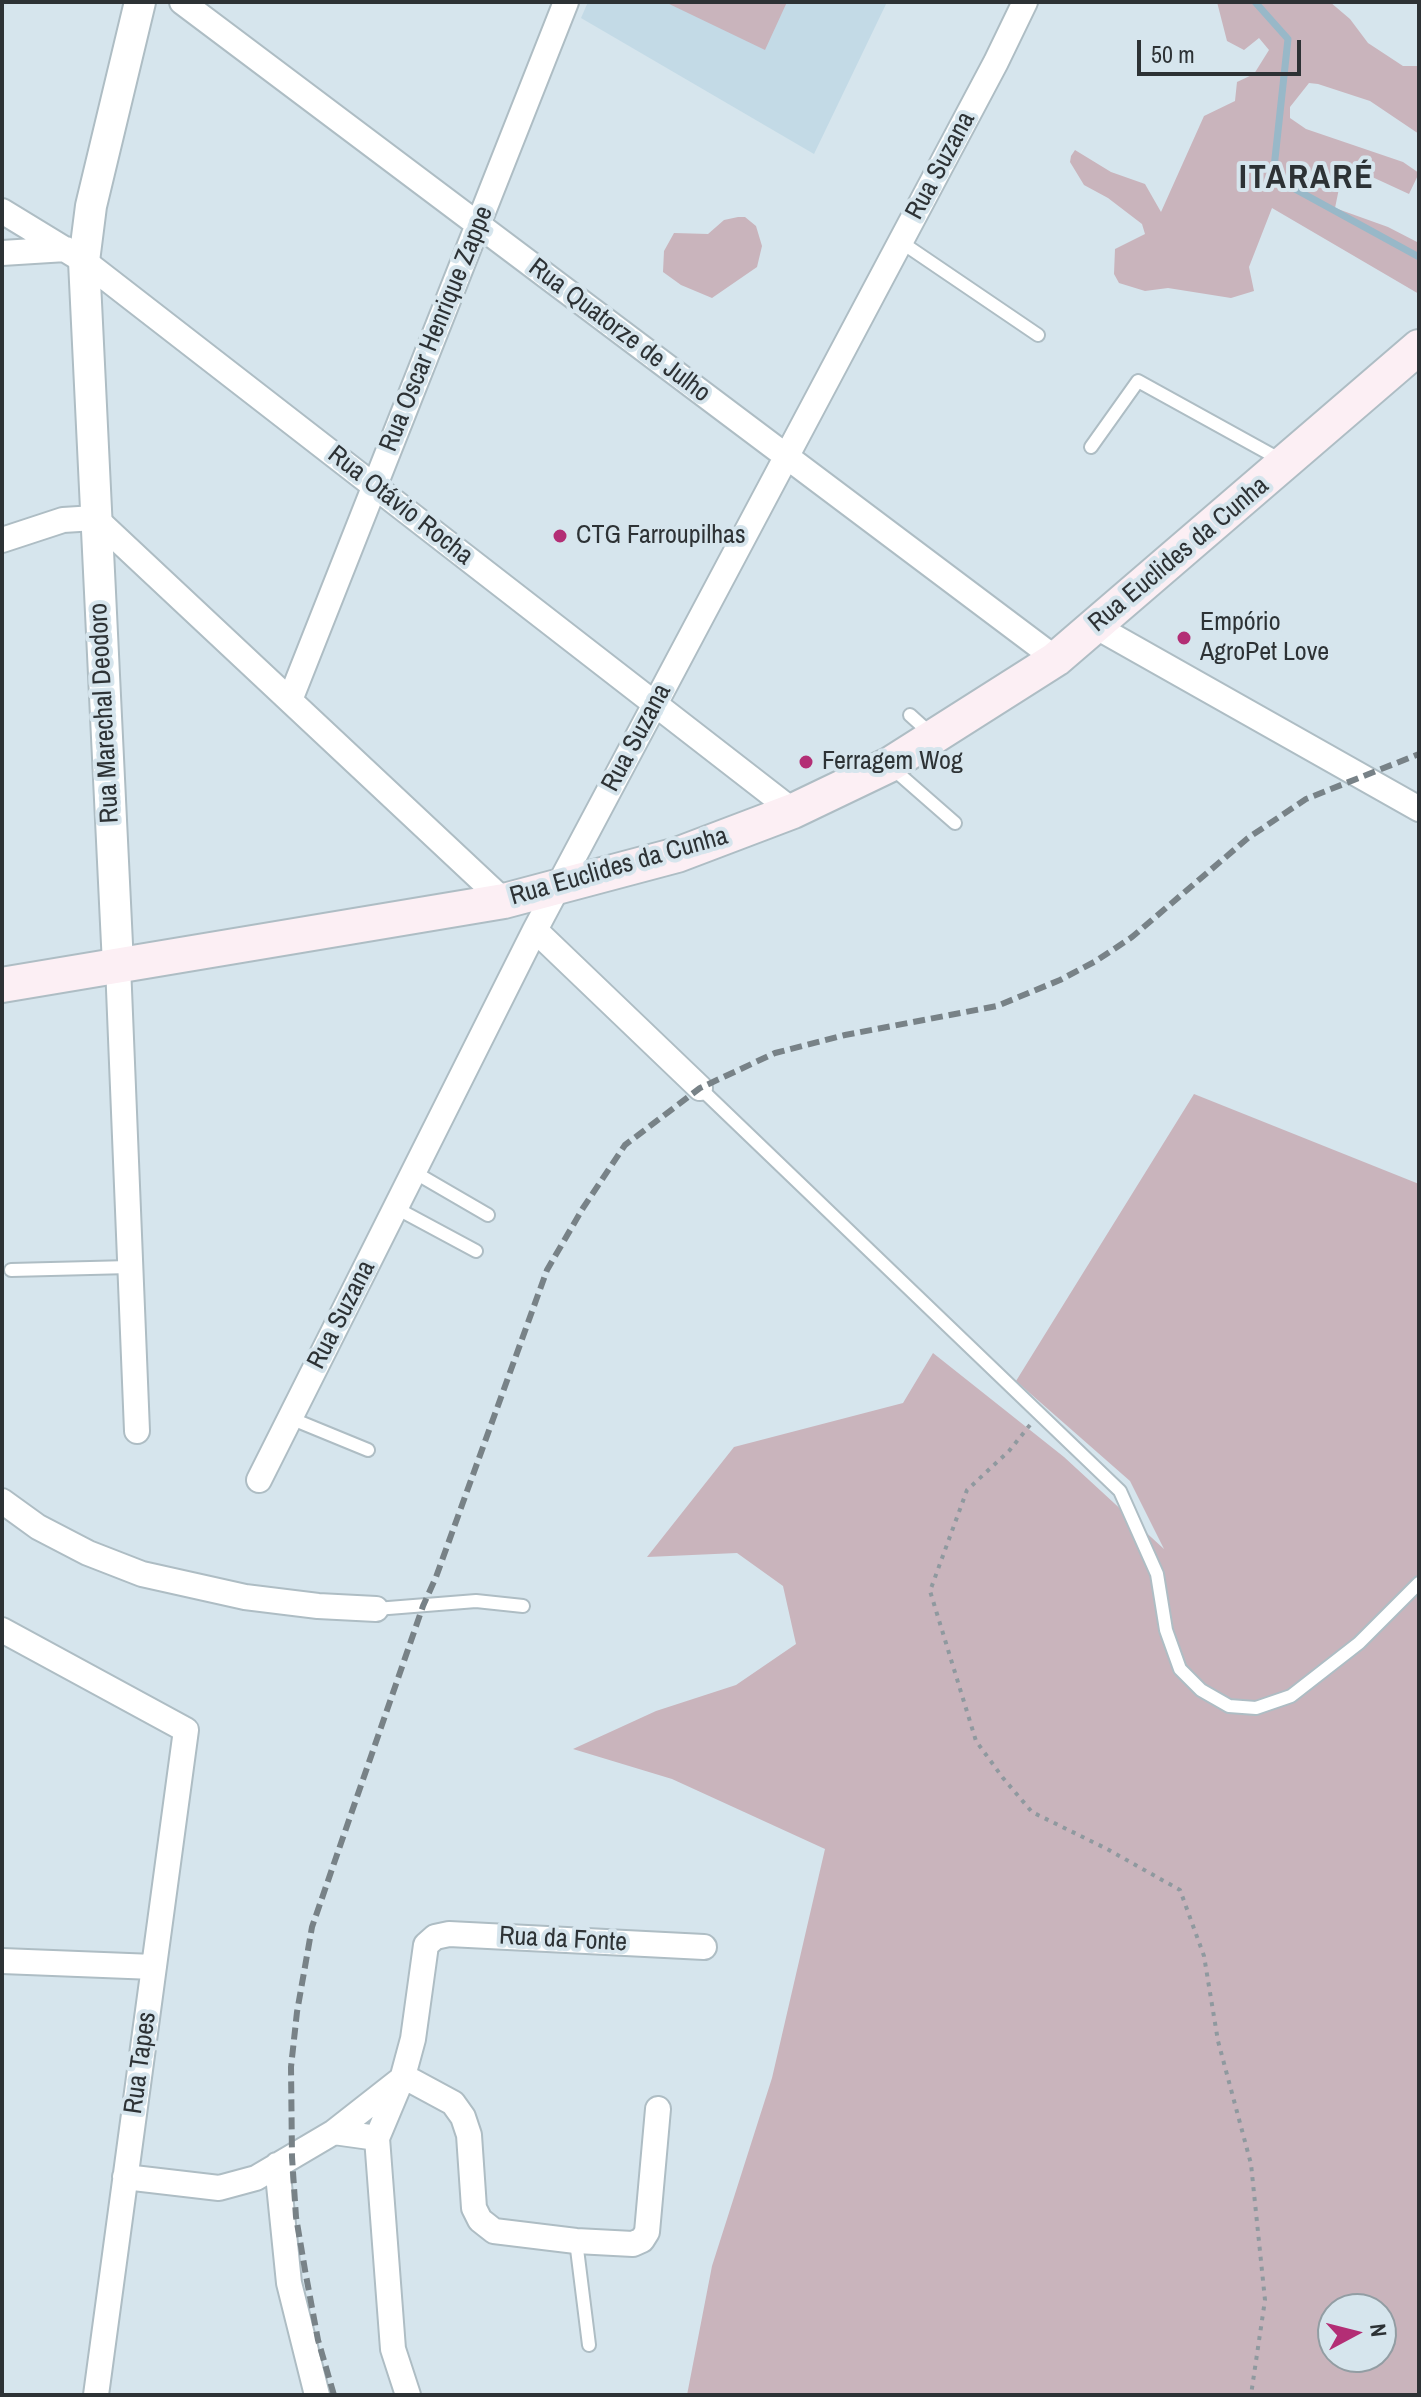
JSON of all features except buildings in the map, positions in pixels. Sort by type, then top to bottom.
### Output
[{"type":"main road","name":"Rua Euclides da Cunha","points":[[2,985],[504,901],[677,855],[793,811],[889,765],[1056,659],[1419,347]]},
{"type":"street","name":"Rua Marechal Deodoro","points":[[137,1431],[118,965],[95,518],[75,255],[91,206],[140,2]]},
{"type":"street","name":"Rua Quatorze de Julho","points":[[182,2],[1056,659]]},
{"type":"street","name":"Rua Oscar Henrique Zappe","points":[[290,700],[566,2]]},
{"type":"street","name":"Rua Suzana","points":[[259,1480],[535,930],[901,242],[1025,2]]},
{"type":"street","name":"Rua Otávio Rocha","points":[[2,211],[75,255],[793,811]]},
{"type":"street","points":[[2,253],[75,255]]},
{"type":"street","points":[[2,540],[63,520],[95,518],[504,901]]},
{"type":"street","points":[[1095,626],[1419,809]]},
{"type":"street","points":[[535,930],[700,1088]]},
{"type":"street","points":[[2,1501],[38,1527],[88,1553],[142,1574],[245,1597],[376,1609]]},
{"type":"street","name":"Rua Tapes","points":[[2,1630],[186,1730],[96,2395]]},
{"type":"street","name":"Rua da Fonte","points":[[403,2076],[413,2039],[426,1945],[435,1937],[449,1934],[704,1947]]},
{"type":"street","points":[[2,1961],[154,1967]]},
{"type":"street","points":[[125,2177],[219,2188],[256,2178],[334,2132],[403,2076]]},
{"type":"street","points":[[403,2076],[377,2138],[393,2349],[408,2395]]},
{"type":"street","points":[[403,2076],[453,2103],[463,2117],[469,2135],[474,2208],[480,2220],[494,2231],[576,2241],[633,2244],[642,2240],[647,2232],[658,2109]]},
{"type":"street","points":[[334,2132],[377,2138]]},
{"type":"street","points":[[277,2165],[289,2283],[317,2395]]},
{"type":"lane","points":[[901,242],[1038,335]]},
{"type":"lane","points":[[1091,447],[1138,381],[1287,463]]},
{"type":"lane","points":[[910,715],[935,738]]},
{"type":"lane","points":[[889,765],[955,823]]},
{"type":"lane","points":[[700,1088],[1120,1491],[1157,1574],[1166,1630],[1180,1669],[1201,1690],[1229,1706],[1256,1708],[1291,1696],[1359,1643],[1419,1583]]},
{"type":"lane","points":[[414,1172],[488,1215]]},
{"type":"lane","points":[[396,1208],[476,1251]]},
{"type":"lane","points":[[11,1270],[130,1267]]},
{"type":"lane","points":[[290,1418],[368,1450]]},
{"type":"lane","points":[[376,1609],[476,1601],[523,1606]]},
{"type":"lane","points":[[576,2241],[589,2345]]},
{"type":"path","points":[[1040,1413],[1009,1451],[967,1490],[930,1591],[976,1741],[1003,1778],[1032,1812],[1180,1890],[1204,1956],[1218,2041],[1251,2164],[1265,2300],[1251,2395]]},
{"type":"shaded area","points":[[588,2],[887,2],[814,154],[581,18]]},
{"type":"shaded area","points":[[665,2],[787,2],[765,50]]},
{"type":"shaded area","points":[[1217,2],[1330,2],[1350,19],[1368,43],[1403,66],[1419,66],[1419,134],[1370,101],[1318,84],[1309,83],[1290,107],[1290,118],[1306,129],[1403,162],[1419,173],[1409,194],[1344,164],[1335,208],[1388,227],[1419,243],[1419,294],[1272,208],[1249,267],[1254,291],[1231,298],[1168,288],[1145,291],[1119,283],[1114,274],[1115,249],[1145,234],[1142,224],[1108,198],[1084,185],[1070,162],[1071,156],[1075,150],[1111,172],[1145,184],[1161,212],[1204,116],[1235,101],[1237,82],[1254,74],[1269,50],[1259,38],[1244,50],[1227,41]]},
{"type":"shaded area","points":[[745,217],[756,226],[762,246],[757,267],[712,298],[681,285],[663,272],[664,251],[674,233],[708,234],[724,220]]},
{"type":"shaded area","points":[[1194,1094],[1419,1184],[1419,2395],[687,2395],[712,2266],[772,2078],[825,1849],[672,1779],[573,1749],[656,1711],[736,1685],[796,1644],[783,1586],[737,1553],[647,1557],[734,1447],[903,1403],[933,1353],[1064,1457],[1164,1549],[1130,1481],[1016,1381]]},
{"type":"waterway","points":[[1255,2],[1288,39],[1273,177],[1419,257]]},
{"type":"railway","points":[[334,2395],[318,2340],[305,2270],[296,2217],[292,2157],[291,2067],[312,1927],[423,1606],[547,1270],[583,1208],[625,1145],[700,1088],[775,1053],[845,1035],[997,1006],[1060,980],[1132,937],[1248,838],[1306,799],[1419,754]]},
{"type":"place","name":"CTG Farroupilhas","points":[[560,536]]},
{"type":"place","name":"Empório AgroPet Love","points":[[1184,638]]},
{"type":"place","name":"Ferragem Wog","points":[[806,762]]},
{"type":"district","name":"ITARARÉ","points":[[1307,179]]}]
